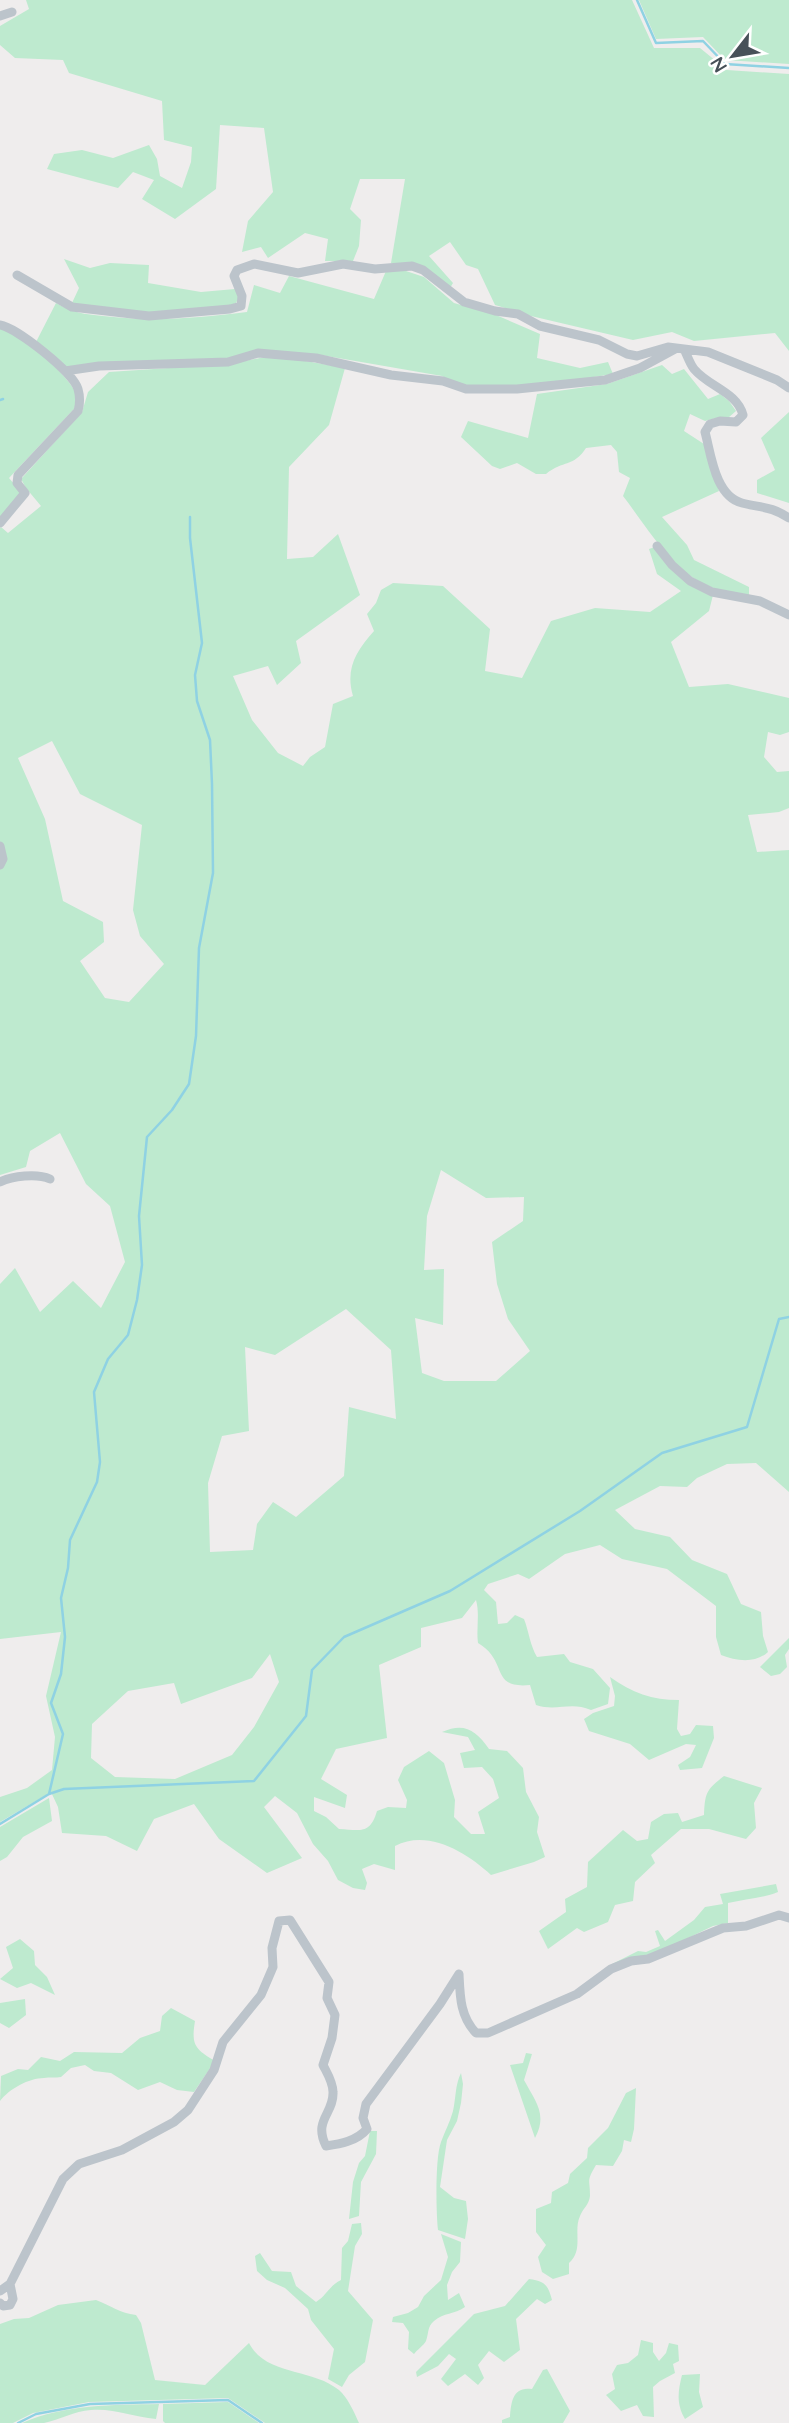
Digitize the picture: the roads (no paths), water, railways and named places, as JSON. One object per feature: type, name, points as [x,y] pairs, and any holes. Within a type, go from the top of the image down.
[{"type":"street","points":[[0,16],[12,12]]},
{"type":"street","points":[[18,275],[72,307],[149,316],[241,306],[242,296],[234,276],[237,270],[254,264],[298,273],[343,264],[375,269],[412,266],[423,270],[464,302],[495,312],[518,314],[540,326],[599,340],[626,354],[637,356],[668,347],[708,352],[777,380],[789,388]]},
{"type":"street","points":[[0,325],[6,326],[35,346],[65,371],[78,386],[80,402],[78,411],[18,475],[17,483],[24,493],[0,523]]},
{"type":"street","points":[[65,371],[99,366],[228,362],[258,354],[316,358],[391,375],[443,381],[466,389],[517,389],[605,380],[640,368],[680,349]]},
{"type":"street","points":[[680,349],[693,369],[732,397],[741,407],[743,415],[736,422],[720,421],[710,424],[705,432],[723,489],[732,499],[741,503],[777,509],[789,518]]},
{"type":"street","points":[[657,546],[672,565],[690,581],[712,592],[760,601],[789,615]]},
{"type":"street","points":[[0,846],[3,859],[0,866]]},
{"type":"street","points":[[0,1182],[8,1178],[44,1176],[50,1179]]},
{"type":"street","points":[[0,2291],[10,2284],[63,2179],[79,2164],[122,2150],[174,2122],[188,2110],[214,2070],[223,2042],[261,1995],[273,1967],[272,1948],[279,1921],[290,1920],[329,1982],[327,1998],[335,2015],[332,2038],[323,2065],[334,2096],[320,2136],[326,2146],[362,2135],[367,2129],[363,2118],[366,2105],[440,2004],[459,1973],[466,2022],[476,2033],[488,2033],[577,1994],[611,1969],[631,1961],[648,1959],[723,1928],[746,1926],[779,1915],[789,1917]]},
{"type":"street","points":[[0,2303],[3,2306],[10,2305],[13,2299],[10,2284]]},
{"type":"waterway","points":[[637,0],[656,43],[703,41],[725,64],[789,68]]},
{"type":"waterway","points":[[49,1794],[63,1734],[51,1703],[61,1674],[65,1637],[61,1598],[68,1568],[70,1540],[97,1482],[100,1462],[94,1392],[108,1359],[128,1335],[137,1300],[142,1265],[139,1216],[147,1137],[172,1110],[189,1084],[196,1036],[199,948],[213,873],[212,784],[210,740],[197,701],[195,675],[202,643],[190,517]]},
{"type":"waterway","points":[[0,1824],[49,1794],[64,1789],[254,1781],[306,1716],[312,1670],[344,1637],[450,1591],[580,1511],[662,1453],[747,1427],[779,1319],[789,1317]]},
{"type":"waterway","points":[[18,2423],[36,2414],[90,2404],[228,2400],[262,2423]]}]
